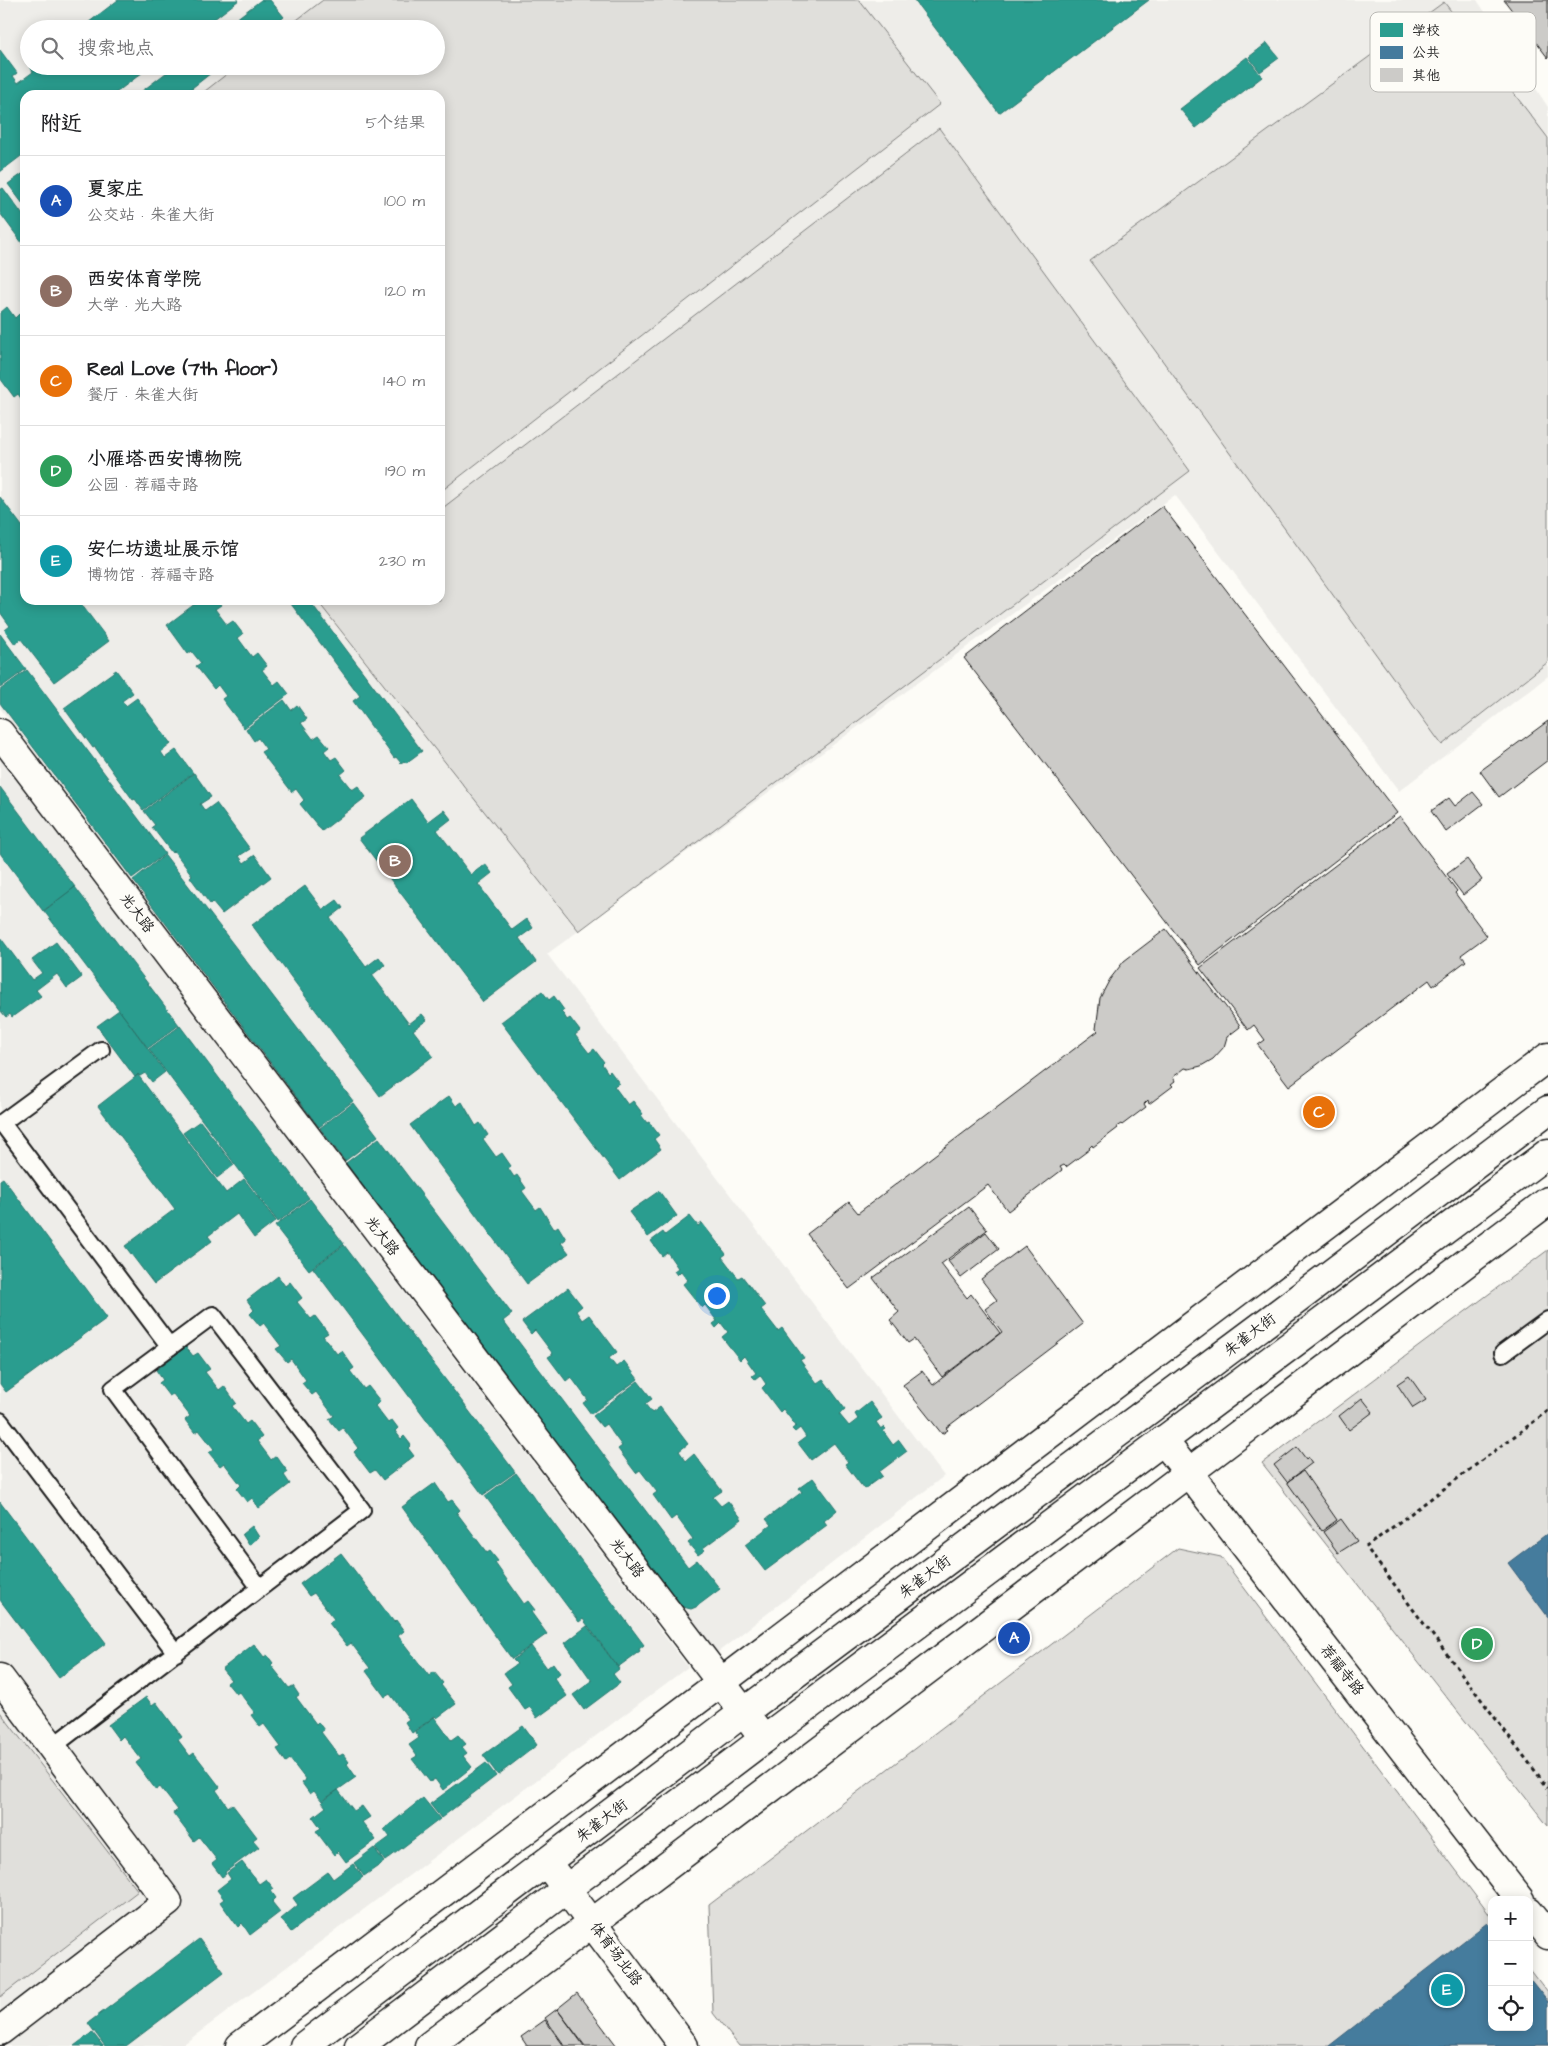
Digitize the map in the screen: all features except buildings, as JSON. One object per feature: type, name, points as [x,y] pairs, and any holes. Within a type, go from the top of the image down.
[{"type":"street","name":"光大路","points":[[0,733],[764,1739]]},
{"type":"street","points":[[240,2046],[1548,1057]]},
{"type":"street","name":"朱雀大街","points":[[304,2046],[744,1712],[1548,1110]]},
{"type":"street","points":[[359,2046],[764,1739],[1548,1152]]},
{"type":"street","points":[[429,2046],[1548,1202]]},
{"type":"street","name":"荐福寺路","points":[[1163,1440],[1517,1896]]},
{"type":"street","points":[[0,1678],[168,1902],[0,2031]]},
{"type":"street","name":"体育场北路","points":[[547,1863],[684,2046]]},
{"type":"street","points":[[1533,1916],[1548,1935]]},
{"type":"lane","points":[[101,1050],[1,1124],[170,1347]]},
{"type":"lane","points":[[52,1748],[362,1510],[213,1316],[113,1389],[260,1588]]},
{"type":"lane","points":[[1503,1353],[1548,1320]]},
{"type":"lane","points":[[0,1421],[176,1653]]},
{"type":"path","points":[[1548,1410],[1366,1547],[1548,1788]]},
{"type":"shaded area","points":[[0,0],[1477,0],[1485,12],[1370,12],[1370,92],[1536,92],[1536,89],[1548,107],[1548,676],[1399,791],[1175,495],[547,954],[944,1476],[713,1656],[0,708]]},
{"type":"shaded area","points":[[323,0],[859,0],[940,104],[445,488],[445,90],[206,90],[226,75],[445,75],[445,20],[297,20]]},
{"type":"shaded area","points":[[1444,2],[1452,12],[1430,12]]},
{"type":"shaded area","points":[[1370,56],[1370,92],[1513,92],[1548,138],[1548,662],[1442,745],[1090,261]]},
{"type":"shaded area","points":[[939,128],[1190,471],[579,931],[321,605],[445,605],[445,506]]},
{"type":"shaded area","points":[[0,759],[688,1667],[181,2046],[0,2046]]},
{"type":"shaded area","points":[[1548,1250],[1548,1826],[1262,1463]]},
{"type":"shaded area","points":[[1178,1548],[1221,1557],[1488,1913],[1488,2031],[1533,2031],[1533,1973],[1548,1993],[1548,2046],[739,2046],[713,2013],[709,1905]]},
{"type":"shaded area","points":[[0,1712],[138,1891],[0,1997]]},
{"type":"place","name":"西安体育学院","points":[[395,861]]},
{"type":"place","name":"Real Love (7th floor)","points":[[1319,1112]]},
{"type":"place","name":"夏家庄","points":[[1014,1638]]},
{"type":"place","name":"小雁塔·西安博物院","points":[[1477,1644]]},
{"type":"place","name":"安仁坊遗址展示馆","points":[[1447,1990]]}]
